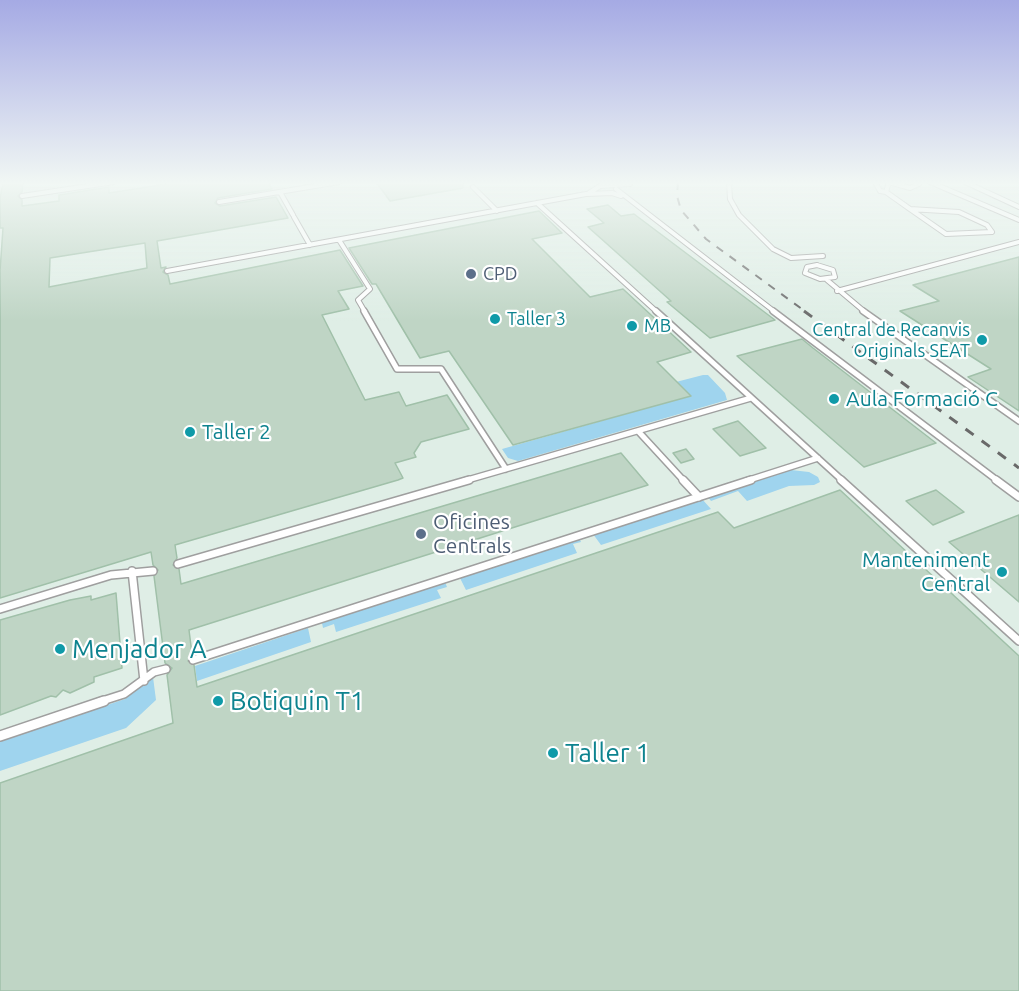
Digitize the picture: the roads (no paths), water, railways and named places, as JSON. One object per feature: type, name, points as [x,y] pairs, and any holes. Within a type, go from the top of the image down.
[{"type":"lane","points":[[301,228],[310,245]]},
{"type":"lane","points":[[168,271],[403,228]]},
{"type":"lane","points":[[564,228],[1019,641]]},
{"type":"lane","points":[[664,228],[1019,497]]},
{"type":"lane","points":[[752,228],[773,249],[791,258],[823,256]]},
{"type":"lane","points":[[938,228],[946,234],[992,232],[989,228]]},
{"type":"lane","points":[[339,240],[370,289],[358,300],[397,369],[441,369],[506,469]]},
{"type":"lane","points":[[837,291],[1019,242]]},
{"type":"lane","points":[[827,280],[836,275],[828,267],[812,265],[805,269],[808,275],[827,280],[837,291],[1019,421]]},
{"type":"lane","points":[[178,564],[751,398]]},
{"type":"lane","points":[[639,430],[699,497]]},
{"type":"lane","points":[[193,660],[818,458]]},
{"type":"lane","points":[[0,609],[132,571],[153,571]]},
{"type":"lane","points":[[132,571],[144,681]]},
{"type":"lane","points":[[0,736],[124,694],[154,672],[166,669]]},
{"type":"railway","points":[[697,228],[706,239],[806,312]]},
{"type":"railway","points":[[804,311],[1019,468]]},
{"type":"place","name":"CPD","points":[[471,274]]},
{"type":"place","name":"Taller 3","points":[[495,319]]},
{"type":"place","name":"MB","points":[[632,326]]},
{"type":"place","name":"Central de Recanvis Originals SEAT","points":[[982,340]]},
{"type":"place","name":"Aula Formació C","points":[[834,399]]},
{"type":"place","name":"Taller 2","points":[[190,432]]},
{"type":"place","name":"Oficines Centrals","points":[[421,534]]},
{"type":"place","name":"Manteniment Central","points":[[1002,572]]},
{"type":"place","name":"Menjador A","points":[[60,649]]},
{"type":"place","name":"Botiquin T1","points":[[218,701]]},
{"type":"place","name":"Taller 1","points":[[553,753]]}]
